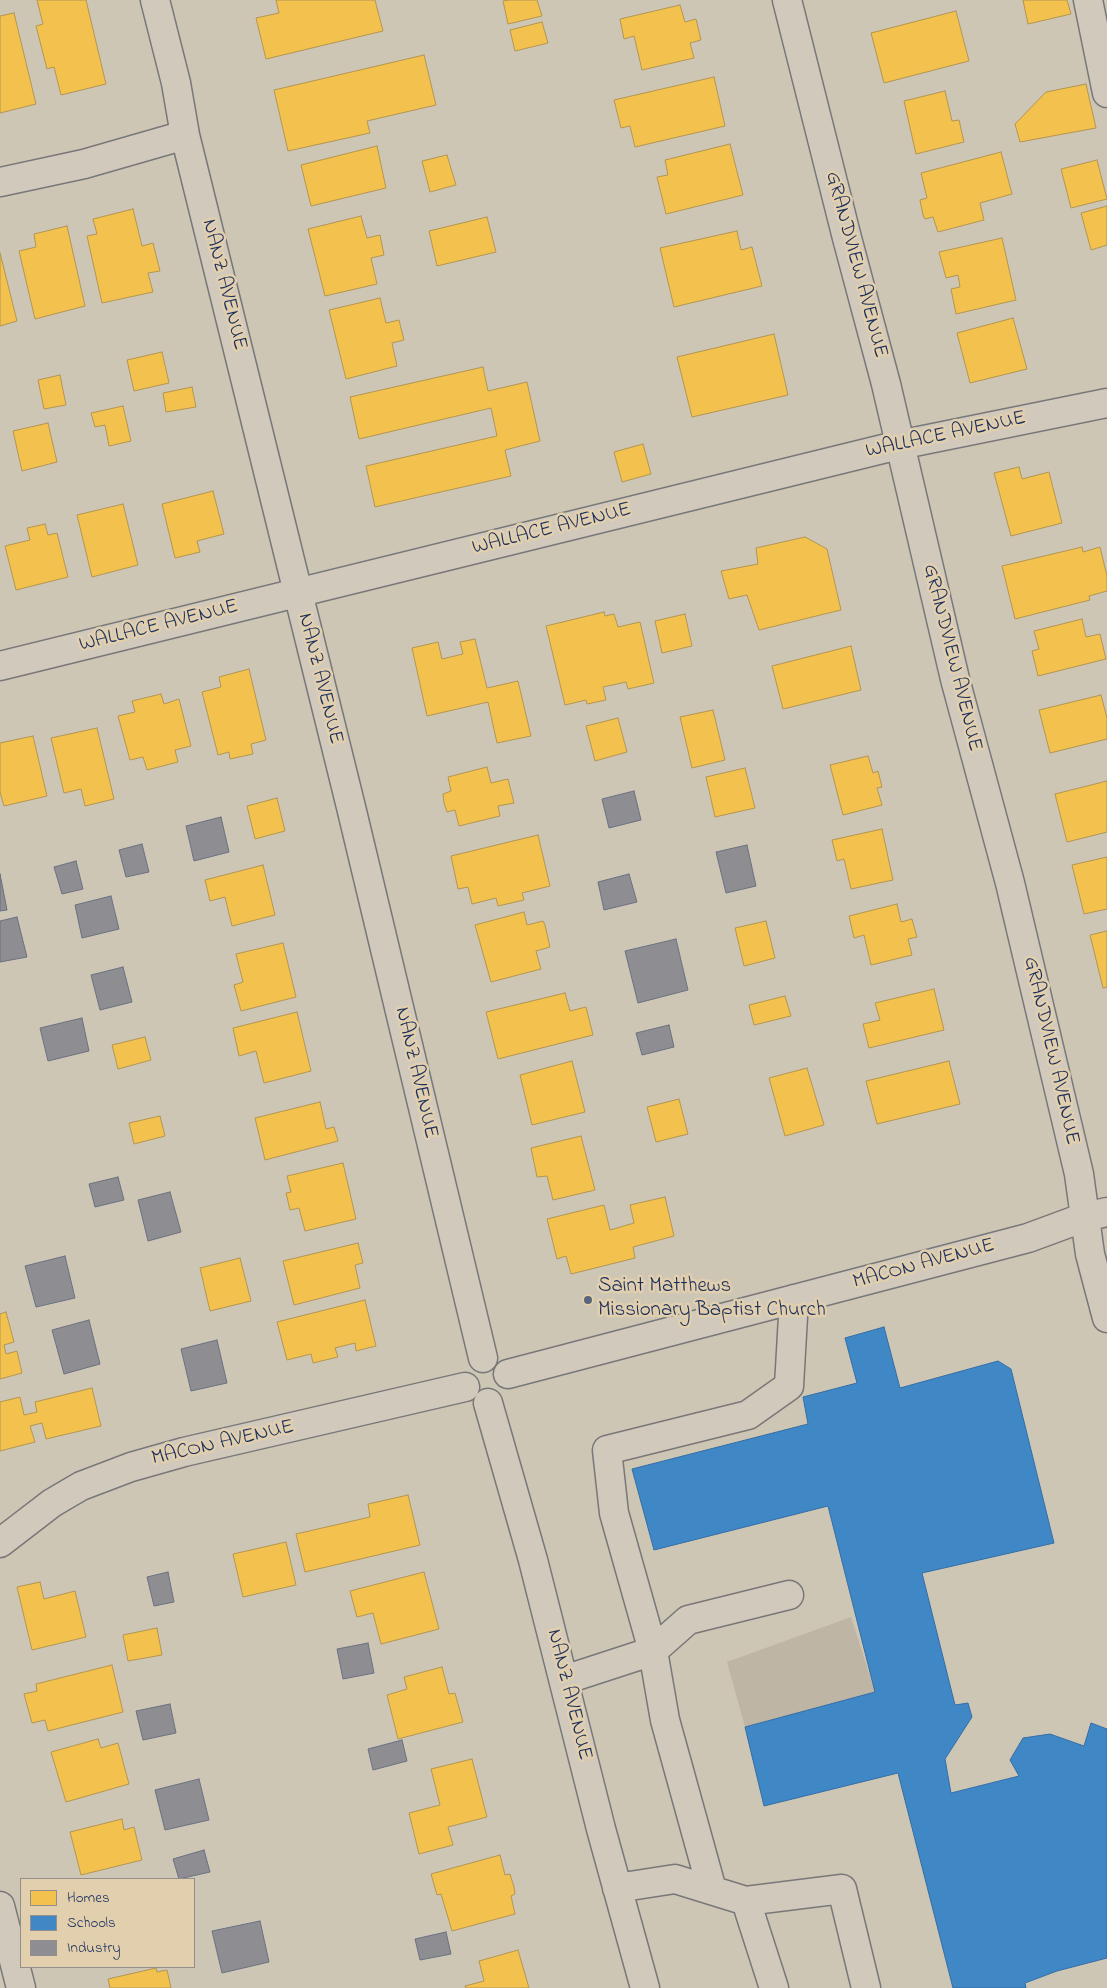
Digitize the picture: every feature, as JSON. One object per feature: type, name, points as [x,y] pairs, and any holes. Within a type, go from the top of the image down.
[{"type":"street","name":"NANZ AVENUE","points":[[155,0],[176,83],[185,135],[483,1358]]},
{"type":"street","name":"GRANDVIEW AVENUE","points":[[787,0],[846,238],[886,384],[955,679],[1010,883],[1079,1174],[1096,1214],[1090,1254],[1107,1318]]},
{"type":"street","points":[[1088,0],[1107,93]]},
{"type":"street","points":[[0,182],[84,164],[185,135]]},
{"type":"street","name":"WALLACE AVENUE","points":[[0,666],[899,445],[1107,404]]},
{"type":"street","name":"MACON AVENUE","points":[[508,1374],[1028,1238],[1096,1214]]},
{"type":"street","points":[[712,1890],[664,1720],[653,1651],[614,1512],[607,1450],[748,1415],[789,1386],[794,1299]]},
{"type":"street","points":[[483,1358],[498,1361],[508,1374],[507,1389],[503,1395],[497,1400],[488,1403],[476,1400],[470,1396],[465,1387],[464,1376],[466,1370],[476,1360],[483,1358]]},
{"type":"street","name":"MACON AVENUE","points":[[0,1543],[52,1503],[81,1486],[131,1467],[184,1452],[465,1387]]},
{"type":"street","name":"NANZ AVENUE","points":[[488,1403],[533,1560],[645,1988]]},
{"type":"street","points":[[564,1680],[653,1651],[688,1620],[789,1595]]},
{"type":"street","points":[[618,1888],[675,1879],[746,1901],[842,1889],[866,1988]]},
{"type":"street","points":[[746,1901],[774,1988]]},
{"type":"street","points":[[0,1906],[21,1988]]},
{"type":"shaded area","points":[[851,1617],[875,1692],[745,1727],[727,1662]]},
{"type":"building: Homes","points":[[37,0],[86,0],[106,84],[61,95],[54,67],[47,69],[36,26],[43,24]]},
{"type":"building: Homes","points":[[276,0],[375,0],[383,31],[266,59],[256,18],[279,13]]},
{"type":"building: Homes","points":[[537,0],[542,16],[508,24],[503,1]]},
{"type":"building: Homes","points":[[1023,0],[1067,0],[1071,14],[1028,24]]},
{"type":"building: Homes","points":[[680,5],[685,22],[696,19],[701,40],[690,43],[694,58],[642,70],[634,36],[624,39],[620,19]]},
{"type":"building: Homes","points":[[956,11],[969,61],[884,83],[871,33]]},
{"type":"building: Homes","points":[[14,13],[36,104],[0,113],[0,16]]},
{"type":"building: Homes","points":[[542,22],[548,43],[515,51],[510,30]]},
{"type":"building: Homes","points":[[424,55],[436,105],[367,121],[370,133],[288,151],[274,90]]},
{"type":"building: Homes","points":[[714,77],[725,126],[635,147],[630,126],[621,128],[614,100]]},
{"type":"building: Homes","points":[[1086,84],[1096,128],[1020,142],[1015,124],[1046,92]]},
{"type":"building: Homes","points":[[945,91],[952,121],[959,120],[964,142],[916,154],[904,101]]},
{"type":"building: Homes","points":[[730,144],[743,195],[666,214],[657,177],[668,175],[665,160]]},
{"type":"building: Homes","points":[[377,146],[386,188],[311,206],[301,165]]},
{"type":"building: Homes","points":[[1001,152],[1012,194],[980,203],[984,220],[938,232],[933,217],[925,219],[923,215],[920,200],[927,198],[921,173]]},
{"type":"building: Homes","points":[[447,155],[456,185],[430,192],[422,161]]},
{"type":"building: Homes","points":[[1097,160],[1107,199],[1071,208],[1061,169]]},
{"type":"building: Homes","points":[[1107,206],[1107,245],[1091,250],[1081,213]]},
{"type":"building: Homes","points":[[133,209],[142,246],[153,243],[160,271],[148,273],[153,292],[102,303],[87,236],[97,234],[93,219]]},
{"type":"building: Homes","points":[[361,216],[367,238],[380,235],[384,255],[371,258],[377,284],[325,296],[308,229]]},
{"type":"building: Homes","points":[[487,217],[496,252],[437,266],[429,231]]},
{"type":"building: Homes","points":[[67,226],[85,306],[35,319],[19,251],[36,247],[34,234]]},
{"type":"building: Homes","points":[[737,231],[741,250],[752,247],[762,286],[674,307],[660,248]]},
{"type":"building: Homes","points":[[1002,238],[1016,300],[956,314],[951,289],[960,287],[958,275],[946,278],[939,252]]},
{"type":"building: Homes","points":[[0,253],[17,321],[0,326]]},
{"type":"building: Homes","points":[[380,298],[386,323],[399,320],[404,340],[392,343],[397,366],[346,379],[329,310]]},
{"type":"building: Homes","points":[[1013,318],[1027,369],[970,383],[957,333]]},
{"type":"building: Homes","points":[[774,334],[788,395],[692,417],[677,357]]},
{"type":"building: Homes","points":[[162,352],[169,383],[134,391],[127,360]]},
{"type":"building: Homes","points":[[483,367],[488,391],[527,382],[540,441],[505,450],[511,476],[375,507],[366,466],[497,436],[491,408],[359,439],[350,397]]},
{"type":"building: Homes","points":[[60,375],[66,405],[44,409],[38,380]]},
{"type":"building: Homes","points":[[192,387],[196,407],[166,412],[163,393]]},
{"type":"building: Homes","points":[[123,406],[131,441],[109,446],[105,425],[95,427],[91,413]]},
{"type":"building: Homes","points":[[48,423],[57,462],[22,471],[13,431]]},
{"type":"building: Homes","points":[[643,444],[651,474],[622,482],[614,452]]},
{"type":"building: Homes","points":[[1019,467],[1022,479],[1049,472],[1062,523],[1011,536],[994,473]]},
{"type":"building: Homes","points":[[213,491],[224,534],[197,541],[200,552],[175,558],[162,504]]},
{"type":"building: Homes","points":[[123,504],[138,565],[92,577],[77,515]]},
{"type":"building: Homes","points":[[45,524],[48,535],[57,533],[68,577],[16,590],[5,546],[30,540],[27,528]]},
{"type":"building: Homes","points":[[805,537],[827,549],[841,610],[759,630],[747,595],[729,599],[721,571],[758,564],[756,548]]},
{"type":"building: Homes","points":[[1082,547],[1083,552],[1100,547],[1107,576],[1107,591],[1089,596],[1090,600],[1015,619],[1002,566]]},
{"type":"building: Homes","points":[[604,612],[605,616],[614,614],[618,627],[640,622],[654,683],[628,689],[626,682],[603,687],[606,700],[587,704],[586,700],[565,705],[546,626]]},
{"type":"building: Homes","points":[[685,614],[692,646],[662,653],[655,621]]},
{"type":"building: Homes","points":[[1082,619],[1086,637],[1100,634],[1106,659],[1038,676],[1032,651],[1039,649],[1034,631]]},
{"type":"building: Homes","points":[[475,639],[487,688],[518,681],[531,736],[497,743],[488,702],[427,716],[412,648],[438,642],[442,659],[463,654],[460,642]]},
{"type":"building: Homes","points":[[851,646],[861,690],[783,709],[772,666]]},
{"type":"building: Homes","points":[[249,669],[266,740],[251,744],[253,754],[230,759],[229,752],[218,755],[202,692],[221,687],[219,677]]},
{"type":"building: Homes","points":[[161,694],[164,704],[179,699],[191,746],[175,750],[178,762],[147,770],[143,757],[130,760],[118,716],[135,712],[132,701]]},
{"type":"building: Homes","points":[[1101,695],[1107,718],[1107,739],[1050,753],[1039,710]]},
{"type":"building: Homes","points":[[713,710],[725,760],[692,768],[680,717]]},
{"type":"building: Homes","points":[[618,718],[627,752],[595,761],[586,726]]},
{"type":"building: Homes","points":[[97,728],[114,799],[85,806],[81,789],[64,793],[51,738]]},
{"type":"building: Homes","points":[[33,736],[47,796],[4,806],[0,792],[0,743]]},
{"type":"building: Homes","points":[[868,756],[873,773],[878,771],[882,787],[877,788],[882,805],[843,815],[830,765]]},
{"type":"building: Homes","points":[[487,767],[491,783],[508,779],[514,803],[498,806],[500,816],[459,826],[455,810],[447,812],[444,803],[443,794],[451,791],[448,777]]},
{"type":"building: Homes","points":[[745,768],[755,808],[715,817],[706,777]]},
{"type":"building: Homes","points":[[1107,781],[1107,832],[1067,842],[1055,794]]},
{"type":"building: Homes","points":[[277,798],[285,831],[255,839],[247,806]]},
{"type":"building: Homes","points":[[882,829],[893,880],[851,889],[844,859],[837,861],[832,840]]},
{"type":"building: Homes","points":[[538,835],[550,886],[522,893],[524,900],[498,906],[496,898],[472,904],[468,887],[458,889],[451,856]]},
{"type":"building: Homes","points":[[1107,857],[1107,909],[1084,914],[1072,865]]},
{"type":"building: Homes","points":[[263,865],[275,915],[232,926],[225,897],[210,901],[205,880]]},
{"type":"building: Homes","points":[[897,904],[901,922],[912,919],[917,937],[908,939],[912,955],[871,965],[864,935],[854,938],[849,916]]},
{"type":"building: Homes","points":[[524,912],[527,925],[543,921],[545,925],[550,947],[536,951],[541,969],[491,982],[475,925]]},
{"type":"building: Homes","points":[[766,921],[775,958],[744,966],[735,928]]},
{"type":"building: Homes","points":[[1107,931],[1107,987],[1103,988],[1090,935]]},
{"type":"building: Homes","points":[[283,943],[296,997],[241,1011],[234,985],[243,982],[236,954]]},
{"type":"building: Homes","points":[[934,989],[944,1030],[869,1048],[863,1024],[880,1020],[875,1003]]},
{"type":"building: Homes","points":[[565,993],[570,1011],[586,1007],[593,1035],[498,1059],[486,1012]]},
{"type":"building: Homes","points":[[785,996],[791,1016],[754,1025],[749,1005]]},
{"type":"building: Homes","points":[[297,1012],[311,1071],[264,1083],[256,1051],[239,1056],[233,1028]]},
{"type":"building: Homes","points":[[145,1037],[151,1060],[118,1069],[112,1045]]},
{"type":"building: Homes","points":[[572,1061],[585,1112],[532,1125],[520,1075]]},
{"type":"building: Homes","points":[[949,1061],[960,1104],[877,1124],[866,1081]]},
{"type":"building: Homes","points":[[807,1068],[824,1125],[785,1136],[769,1078]]},
{"type":"building: Homes","points":[[679,1099],[688,1134],[656,1142],[647,1107]]},
{"type":"building: Homes","points":[[320,1102],[326,1129],[334,1127],[338,1141],[265,1160],[255,1118]]},
{"type":"building: Homes","points":[[160,1116],[165,1136],[134,1144],[129,1123]]},
{"type":"building: Homes","points":[[581,1136],[595,1190],[553,1200],[547,1176],[537,1177],[531,1148]]},
{"type":"building: Homes","points":[[343,1163],[356,1219],[305,1231],[299,1208],[290,1210],[286,1193],[291,1192],[287,1176]]},
{"type":"building: Homes","points":[[665,1197],[674,1236],[633,1247],[635,1258],[571,1274],[566,1256],[557,1259],[547,1219],[604,1205],[610,1230],[634,1223],[630,1205]]},
{"type":"building: Homes","points":[[358,1243],[363,1263],[355,1265],[360,1288],[294,1305],[283,1261]]},
{"type":"building: Homes","points":[[240,1258],[251,1301],[210,1311],[200,1268]]},
{"type":"building: Homes","points":[[365,1300],[376,1346],[356,1351],[355,1343],[335,1348],[338,1357],[313,1363],[311,1354],[287,1360],[277,1322]]},
{"type":"building: Homes","points":[[6,1312],[14,1342],[4,1345],[6,1354],[17,1351],[22,1373],[0,1379],[0,1314]]},
{"type":"building: Homes","points":[[92,1388],[101,1426],[46,1439],[42,1423],[30,1426],[35,1442],[0,1451],[0,1402],[20,1397],[24,1415],[37,1412],[35,1402]]},
{"type":"building: Homes","points":[[408,1495],[420,1545],[305,1572],[296,1534],[370,1517],[368,1504]]},
{"type":"building: Homes","points":[[286,1542],[296,1585],[243,1597],[233,1554]]},
{"type":"building: Homes","points":[[424,1572],[439,1629],[381,1644],[373,1613],[357,1617],[350,1591]]},
{"type":"building: Homes","points":[[40,1582],[44,1599],[75,1591],[86,1637],[32,1650],[17,1587]]},
{"type":"building: Homes","points":[[157,1628],[162,1655],[128,1661],[123,1635]]},
{"type":"building: Homes","points":[[112,1665],[123,1712],[48,1731],[45,1720],[32,1723],[24,1694],[37,1691],[36,1684]]},
{"type":"building: Homes","points":[[442,1667],[449,1694],[455,1693],[463,1722],[398,1739],[387,1695],[407,1689],[404,1677]]},
{"type":"building: Homes","points":[[98,1739],[101,1748],[118,1743],[129,1784],[66,1802],[51,1752]]},
{"type":"building: Homes","points":[[472,1759],[487,1817],[448,1827],[453,1845],[419,1854],[409,1813],[440,1805],[431,1769]]},
{"type":"building: Homes","points":[[122,1819],[124,1830],[134,1827],[142,1860],[81,1875],[70,1832]]},
{"type":"building: Homes","points":[[500,1855],[505,1875],[510,1874],[514,1887],[515,1894],[511,1896],[515,1914],[452,1931],[441,1894],[437,1895],[431,1874]]},
{"type":"building: Homes","points":[[518,1950],[529,1988],[466,1988],[465,1986],[484,1981],[479,1961]]},
{"type":"building: Homes","points":[[156,1968],[157,1972],[167,1970],[171,1988],[110,1988],[108,1979]]},
{"type":"building: Schools","points":[[884,1327],[900,1388],[998,1361],[1011,1369],[1054,1543],[922,1573],[955,1705],[968,1703],[972,1717],[945,1759],[951,1793],[1019,1776],[1010,1760],[1023,1738],[1050,1734],[1084,1746],[1091,1723],[1107,1729],[1107,1958],[1057,1971],[1025,1983],[1026,1988],[953,1988],[898,1773],[764,1806],[745,1727],[875,1692],[828,1506],[654,1550],[632,1469],[808,1424],[803,1397],[857,1383],[845,1338]]},
{"type":"building: Industry","points":[[634,791],[641,820],[609,828],[602,799]]},
{"type":"building: Industry","points":[[221,817],[229,852],[194,861],[186,826]]},
{"type":"building: Industry","points":[[142,844],[149,872],[126,877],[119,850]]},
{"type":"building: Industry","points":[[747,845],[756,886],[726,893],[716,852]]},
{"type":"building: Industry","points":[[76,861],[83,889],[62,894],[54,867]]},
{"type":"building: Industry","points":[[0,874],[7,910],[0,911]]},
{"type":"building: Industry","points":[[629,874],[637,902],[604,910],[598,882]]},
{"type":"building: Industry","points":[[111,896],[119,929],[82,938],[75,905]]},
{"type":"building: Industry","points":[[17,917],[27,957],[0,962],[0,921]]},
{"type":"building: Industry","points":[[676,939],[688,990],[638,1003],[625,951]]},
{"type":"building: Industry","points":[[123,967],[132,1002],[100,1010],[91,975]]},
{"type":"building: Industry","points":[[82,1018],[89,1051],[48,1061],[40,1028]]},
{"type":"building: Industry","points":[[669,1025],[674,1047],[642,1055],[636,1033]]},
{"type":"building: Industry","points":[[118,1177],[124,1200],[95,1207],[89,1184]]},
{"type":"building: Industry","points":[[170,1192],[181,1232],[148,1241],[138,1200]]},
{"type":"building: Industry","points":[[65,1256],[75,1298],[36,1307],[25,1266]]},
{"type":"building: Industry","points":[[89,1320],[100,1364],[64,1374],[52,1330]]},
{"type":"building: Industry","points":[[217,1340],[227,1383],[191,1391],[181,1349]]},
{"type":"building: Industry","points":[[168,1572],[174,1602],[154,1606],[147,1577]]},
{"type":"building: Industry","points":[[368,1643],[374,1673],[343,1679],[337,1649]]},
{"type":"building: Industry","points":[[170,1704],[176,1733],[143,1740],[136,1711]]},
{"type":"building: Industry","points":[[402,1740],[407,1761],[373,1770],[368,1749]]},
{"type":"building: Industry","points":[[199,1779],[209,1820],[165,1830],[155,1790]]},
{"type":"building: Industry","points":[[204,1850],[210,1872],[179,1878],[173,1859]]},
{"type":"building: Industry","points":[[260,1921],[269,1962],[222,1973],[212,1931]]},
{"type":"building: Industry","points":[[446,1932],[451,1954],[420,1960],[415,1939]]},
{"type":"place","name":"Saint Matthews Missionary Baptist Church","points":[[588,1300]]}]
